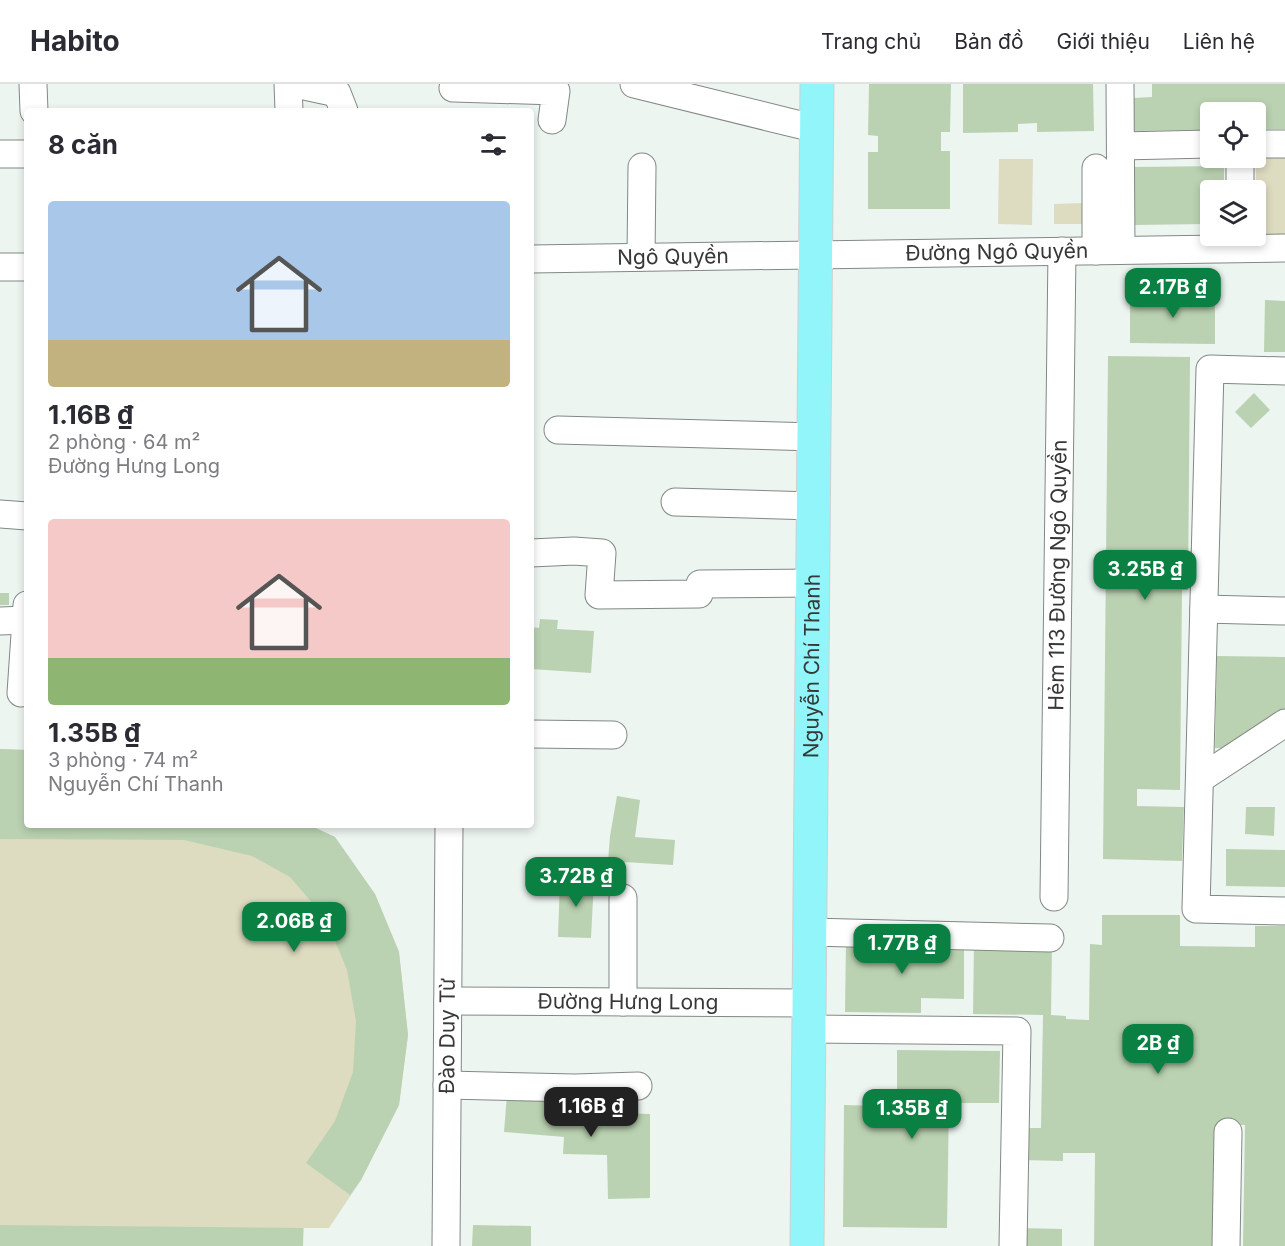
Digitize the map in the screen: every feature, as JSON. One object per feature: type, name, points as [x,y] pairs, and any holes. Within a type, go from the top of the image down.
[{"type":"main road","name":"Nguyễn Chí Thanh","points":[[807,1246],[817,84]]},
{"type":"street","points":[[33,84],[34,108]]},
{"type":"street","points":[[288,84],[289,108]]},
{"type":"street","points":[[295,84],[337,93],[343,108]]},
{"type":"street","points":[[634,84],[817,129]]},
{"type":"street","points":[[1109,250],[1120,146],[1120,84]]},
{"type":"street","points":[[453,94],[556,91],[552,120]]},
{"type":"street","points":[[1120,146],[1200,144]]},
{"type":"street","points":[[1266,144],[1285,144]]},
{"type":"street","points":[[0,154],[24,154]]},
{"type":"street","points":[[641,257],[642,167]]},
{"type":"street","points":[[1096,168],[1109,250]]},
{"type":"street","name":"Đường Ngô Quyền","points":[[816,254],[1109,250],[1200,244]]},
{"type":"street","name":"Đường Ngô Quyền","points":[[1266,245],[1285,248]]},
{"type":"street","name":"Hẻm 113 Đường Ngô Quyền","points":[[1054,897],[1062,251]]},
{"type":"street","name":"Ngô Quyền","points":[[534,259],[816,254]]},
{"type":"street","points":[[0,267],[24,267]]},
{"type":"street","points":[[1285,371],[1210,369],[1196,909],[1285,911]]},
{"type":"street","points":[[558,430],[814,437]]},
{"type":"street","points":[[675,502],[814,506]]},
{"type":"street","points":[[0,514],[24,516]]},
{"type":"street","points":[[534,553],[574,551],[602,553],[599,595],[699,594],[700,584],[814,583]]},
{"type":"street","points":[[1204,609],[1285,611]]},
{"type":"street","points":[[18,615],[21,693]]},
{"type":"street","points":[[1200,780],[1285,723]]},
{"type":"street","points":[[534,734],[613,735]]},
{"type":"street","name":"Đào Duy Từ","points":[[446,1246],[449,828]]},
{"type":"street","points":[[623,898],[623,1002]]},
{"type":"street","points":[[810,932],[1050,938]]},
{"type":"street","name":"Đường Hưng Long","points":[[448,1001],[623,1002],[1017,1031],[1013,1246]]},
{"type":"street","points":[[447,1085],[575,1088],[638,1086]]},
{"type":"street","points":[[1226,1246],[1228,1132]]},
{"type":"green space","points":[[1285,154],[1285,238],[1266,238],[1266,180],[1256,180],[1256,168],[1266,168],[1266,155]]},
{"type":"green space","points":[[999,159],[1033,159],[1032,225],[998,224]]},
{"type":"green space","points":[[1083,203],[1083,224],[1054,224],[1054,204]]},
{"type":"green space","points":[[0,749],[24,750],[24,828],[316,828],[335,837],[375,894],[399,952],[408,1035],[399,1105],[361,1180],[329,1228],[304,1228],[303,1246],[0,1246]]},
{"type":"building","points":[[869,84],[951,84],[950,132],[941,132],[941,151],[950,151],[950,209],[868,209],[868,152],[878,152],[878,136],[868,135]]},
{"type":"building","points":[[963,84],[1093,84],[1094,131],[1037,132],[1037,123],[1018,124],[1018,132],[963,133]]},
{"type":"building","points":[[1152,84],[1285,84],[1285,129],[1266,129],[1266,102],[1200,102],[1200,130],[1133,131],[1133,98],[1152,97]]},
{"type":"building","points":[[1131,167],[1224,168],[1224,180],[1200,180],[1200,224],[1132,225]]},
{"type":"building","points":[[1130,294],[1215,295],[1215,344],[1130,343]]},
{"type":"building","points":[[1265,300],[1285,301],[1285,352],[1264,352]]},
{"type":"building","points":[[1108,356],[1190,357],[1188,590],[1182,590],[1180,790],[1137,789],[1137,806],[1184,807],[1182,861],[1103,859]]},
{"type":"building","points":[[1254,393],[1270,410],[1251,428],[1235,412]]},
{"type":"building","points":[[0,593],[9,593],[9,605],[0,605]]},
{"type":"building","points":[[540,619],[558,620],[557,629],[594,631],[591,673],[534,669],[534,627],[539,628]]},
{"type":"building","points":[[1217,656],[1285,657],[1285,716],[1238,749],[1215,748]]},
{"type":"building","points":[[0,749],[24,750],[24,828],[316,828],[335,837],[375,894],[399,952],[408,1035],[399,1105],[361,1180],[350,1195],[306,1163],[335,1121],[353,1072],[356,1021],[347,970],[326,919],[290,877],[252,856],[184,840],[0,839]]},
{"type":"building","points":[[617,796],[640,800],[635,837],[675,840],[673,865],[608,861]]},
{"type":"building","points":[[1246,807],[1275,807],[1274,836],[1245,834]]},
{"type":"building","points":[[1226,849],[1285,850],[1285,887],[1226,886]]},
{"type":"building","points":[[560,879],[594,880],[591,938],[558,937]]},
{"type":"building","points":[[1102,915],[1180,915],[1180,946],[1255,947],[1255,926],[1285,926],[1285,1246],[1243,1246],[1245,1125],[1218,1125],[1216,1246],[1094,1246],[1095,1153],[1063,1153],[1063,1161],[1020,1160],[1021,1128],[1041,1128],[1043,1015],[973,1014],[974,943],[1052,944],[1051,1015],[1066,1016],[1066,1019],[1089,1020],[1090,944],[1102,945]]},
{"type":"building","points":[[846,941],[964,943],[964,999],[921,998],[921,1013],[845,1012]]},
{"type":"building","points":[[897,1050],[1000,1051],[999,1103],[949,1103],[947,1228],[843,1227],[844,1105],[878,1106],[878,1113],[897,1113]]},
{"type":"building","points":[[507,1094],[580,1100],[579,1112],[650,1114],[650,1198],[608,1199],[607,1155],[563,1154],[564,1137],[504,1132]]},
{"type":"building","points":[[0,1225],[303,1228],[303,1246],[0,1246]]},
{"type":"building","points":[[473,1225],[531,1226],[531,1246],[472,1246]]},
{"type":"building","points":[[1019,1228],[1062,1229],[1062,1246],[1026,1246]]}]
